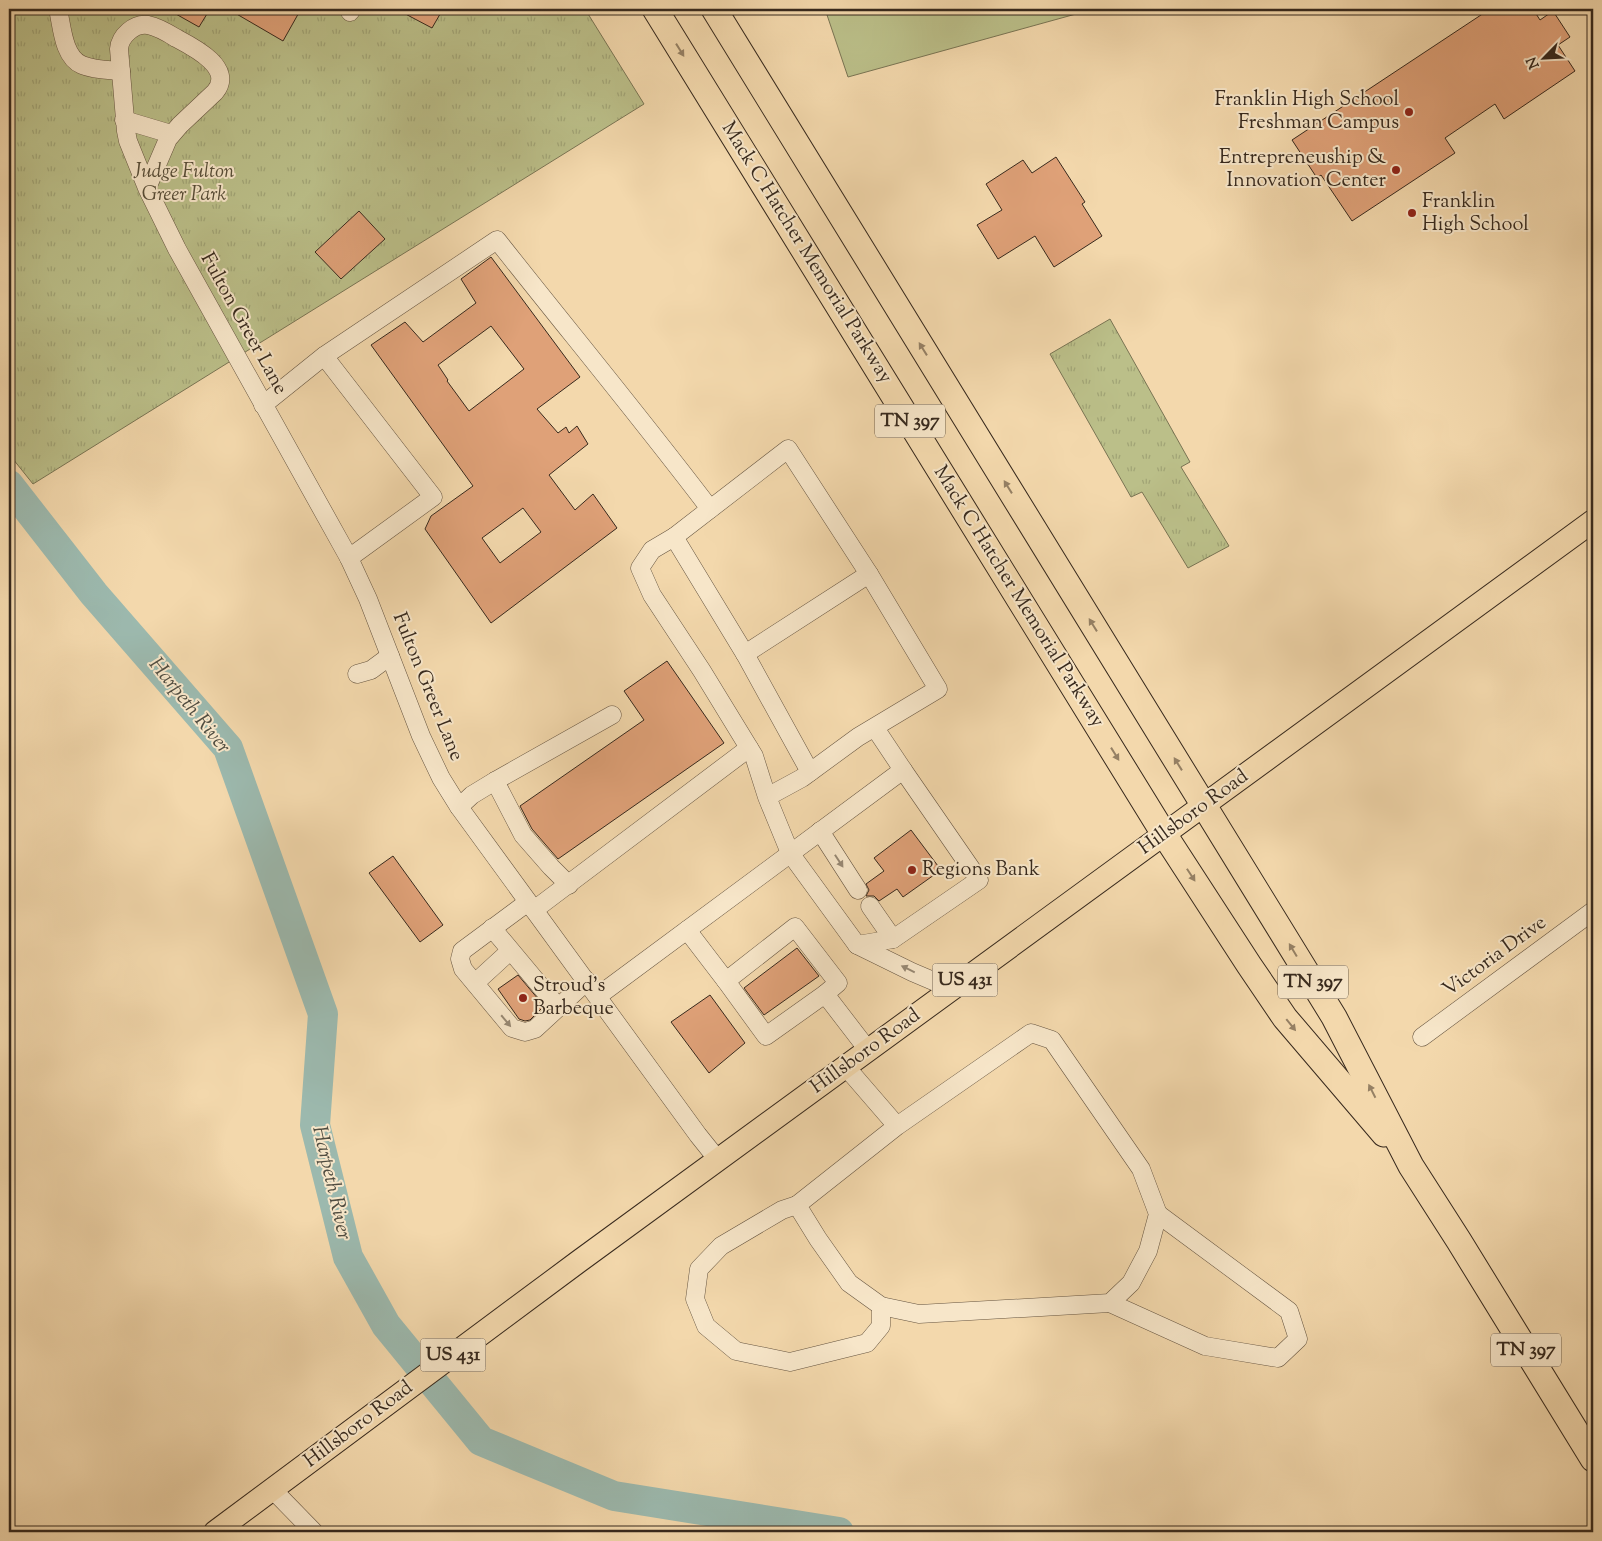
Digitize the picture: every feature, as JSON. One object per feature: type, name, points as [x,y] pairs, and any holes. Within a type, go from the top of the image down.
[{"type":"highway","name":"Mack C Hatcher Memorial Parkway","points":[[655,9],[1164,834],[1249,965],[1285,1018],[1411,1166]]},
{"type":"highway","name":"Mack C Hatcher Memorial Parkway","points":[[714,9],[1334,1017],[1411,1166],[1593,1459]]},
{"type":"main road","name":"Hillsboro Road","points":[[215,1532],[578,1262],[1593,521]]},
{"type":"street","points":[[58,9],[66,44],[74,60],[86,66],[121,71]]},
{"type":"street","points":[[147,188],[172,134],[218,89],[219,75],[214,65],[200,51],[161,30],[146,25],[130,30],[120,41],[119,49],[124,120],[172,134]]},
{"type":"street","name":"Fulton Greer Lane","points":[[124,120],[128,141],[164,223],[349,558],[368,599],[428,752],[459,807],[718,1160]]},
{"type":"street","points":[[263,405],[324,356],[497,240],[621,397],[649,428],[710,509]]},
{"type":"street","points":[[324,356],[433,497],[349,558]]},
{"type":"street","points":[[766,797],[810,772],[875,728],[938,689],[869,574],[788,448],[674,537],[652,550],[640,568],[652,595],[702,671],[754,756],[766,797],[793,858],[857,945],[952,989]]},
{"type":"street","points":[[674,537],[745,654],[810,772]]},
{"type":"street","points":[[745,654],[869,574]]},
{"type":"street","points":[[357,674],[371,670],[390,656]]},
{"type":"street","points":[[459,807],[472,795],[495,781],[612,715]]},
{"type":"street","points":[[857,945],[892,939],[979,880],[875,728]]},
{"type":"street","points":[[587,981],[535,1029],[525,1032],[512,1028],[462,969],[460,959],[462,951],[492,928],[569,885],[749,748]]},
{"type":"street","points":[[598,996],[687,930],[793,858],[820,831],[903,770]]},
{"type":"street","points":[[495,781],[523,835],[550,867],[569,885]]},
{"type":"street","points":[[820,831],[858,890]]},
{"type":"street","points":[[870,906],[892,939]]},
{"type":"street","name":"Victoria Drive","points":[[1422,1037],[1591,919]]},
{"type":"street","points":[[687,930],[766,1036],[838,984],[795,927],[726,981]]},
{"type":"street","points":[[492,928],[558,1007]]},
{"type":"street","points":[[474,983],[510,951]]},
{"type":"street","points":[[825,994],[868,1050]]},
{"type":"street","points":[[797,1205],[848,1283],[881,1306],[919,1314],[1110,1302],[1205,1346],[1278,1358],[1298,1339],[1289,1311],[1158,1214],[1141,1168],[1052,1040],[1031,1033],[897,1126],[797,1205],[782,1210],[721,1246],[699,1269],[695,1299],[706,1326],[736,1351],[790,1362],[867,1342],[881,1326],[881,1306]]},
{"type":"street","points":[[846,1067],[897,1126]]},
{"type":"street","points":[[1110,1302],[1131,1283],[1148,1250],[1158,1214]]},
{"type":"street","points":[[273,1490],[314,1532]]},
{"type":"green space","name":"Judge Fulton Greer Park","points":[[9,9],[585,9],[644,104],[33,484],[9,454]]},
{"type":"green space","points":[[825,9],[1094,9],[848,77]]},
{"type":"green space","points":[[1110,319],[1190,462],[1181,467],[1229,546],[1188,568],[1142,492],[1131,497],[1050,354]]},
{"type":"building","points":[[167,9],[210,9],[199,27]]},
{"type":"building","points":[[228,9],[301,9],[283,41]]},
{"type":"building","points":[[396,9],[443,9],[432,28]]},
{"type":"building","name":"Franklin High School Freshman Campus","points":[[1490,9],[1533,9],[1540,20],[1553,11],[1570,37],[1558,45],[1575,71],[1504,119],[1495,104],[1445,138],[1455,153],[1352,221],[1321,175],[1317,178],[1292,140]]},
{"type":"building","points":[[1056,157],[1085,202],[1082,204],[1102,236],[1054,267],[1035,236],[998,259],[977,225],[1002,210],[986,184],[1023,160],[1032,173]]},
{"type":"building","points":[[359,211],[385,239],[341,279],[315,252]]},
{"type":"building","points":[[491,257],[580,377],[537,409],[558,433],[566,427],[569,433],[577,426],[588,444],[549,475],[575,510],[593,494],[617,528],[491,623],[425,529],[431,516],[473,486],[371,345],[405,322],[423,342],[476,303],[461,279]],"holes":[[[491,326],[524,369],[469,411],[438,365]],[[523,508],[541,532],[500,563],[482,538]]]},
{"type":"building","points":[[667,661],[724,743],[558,859],[532,829],[520,806],[644,720],[624,691]]},
{"type":"building","name":"Regions Bank","points":[[911,830],[941,870],[903,897],[897,889],[879,901],[874,896],[866,896],[869,890],[866,884],[884,871],[874,858]]},
{"type":"building","points":[[393,856],[443,925],[420,942],[369,873]]},
{"type":"building","points":[[797,948],[819,976],[764,1015],[744,988]]},
{"type":"building","name":"Stroud's Barbeque","points":[[518,975],[544,1006],[530,1020],[519,1019],[498,989]]},
{"type":"building","points":[[710,995],[745,1043],[709,1073],[671,1022]]},
{"type":"waterway","name":"Harpeth River","points":[[9,485],[94,594],[228,748],[323,1014],[315,1125],[348,1257],[386,1325],[481,1441],[614,1496],[839,1532]]},
{"type":"place","name":"Franklin High School Freshman Campus","points":[[1409,112]]},
{"type":"place","name":"Entrepreneuship & Innovation Center","points":[[1396,170]]},
{"type":"place","name":"Franklin High School","points":[[1412,213]]},
{"type":"place","name":"Regions Bank","points":[[912,870]]},
{"type":"place","name":"Stroud's Barbeque","points":[[523,998]]}]
